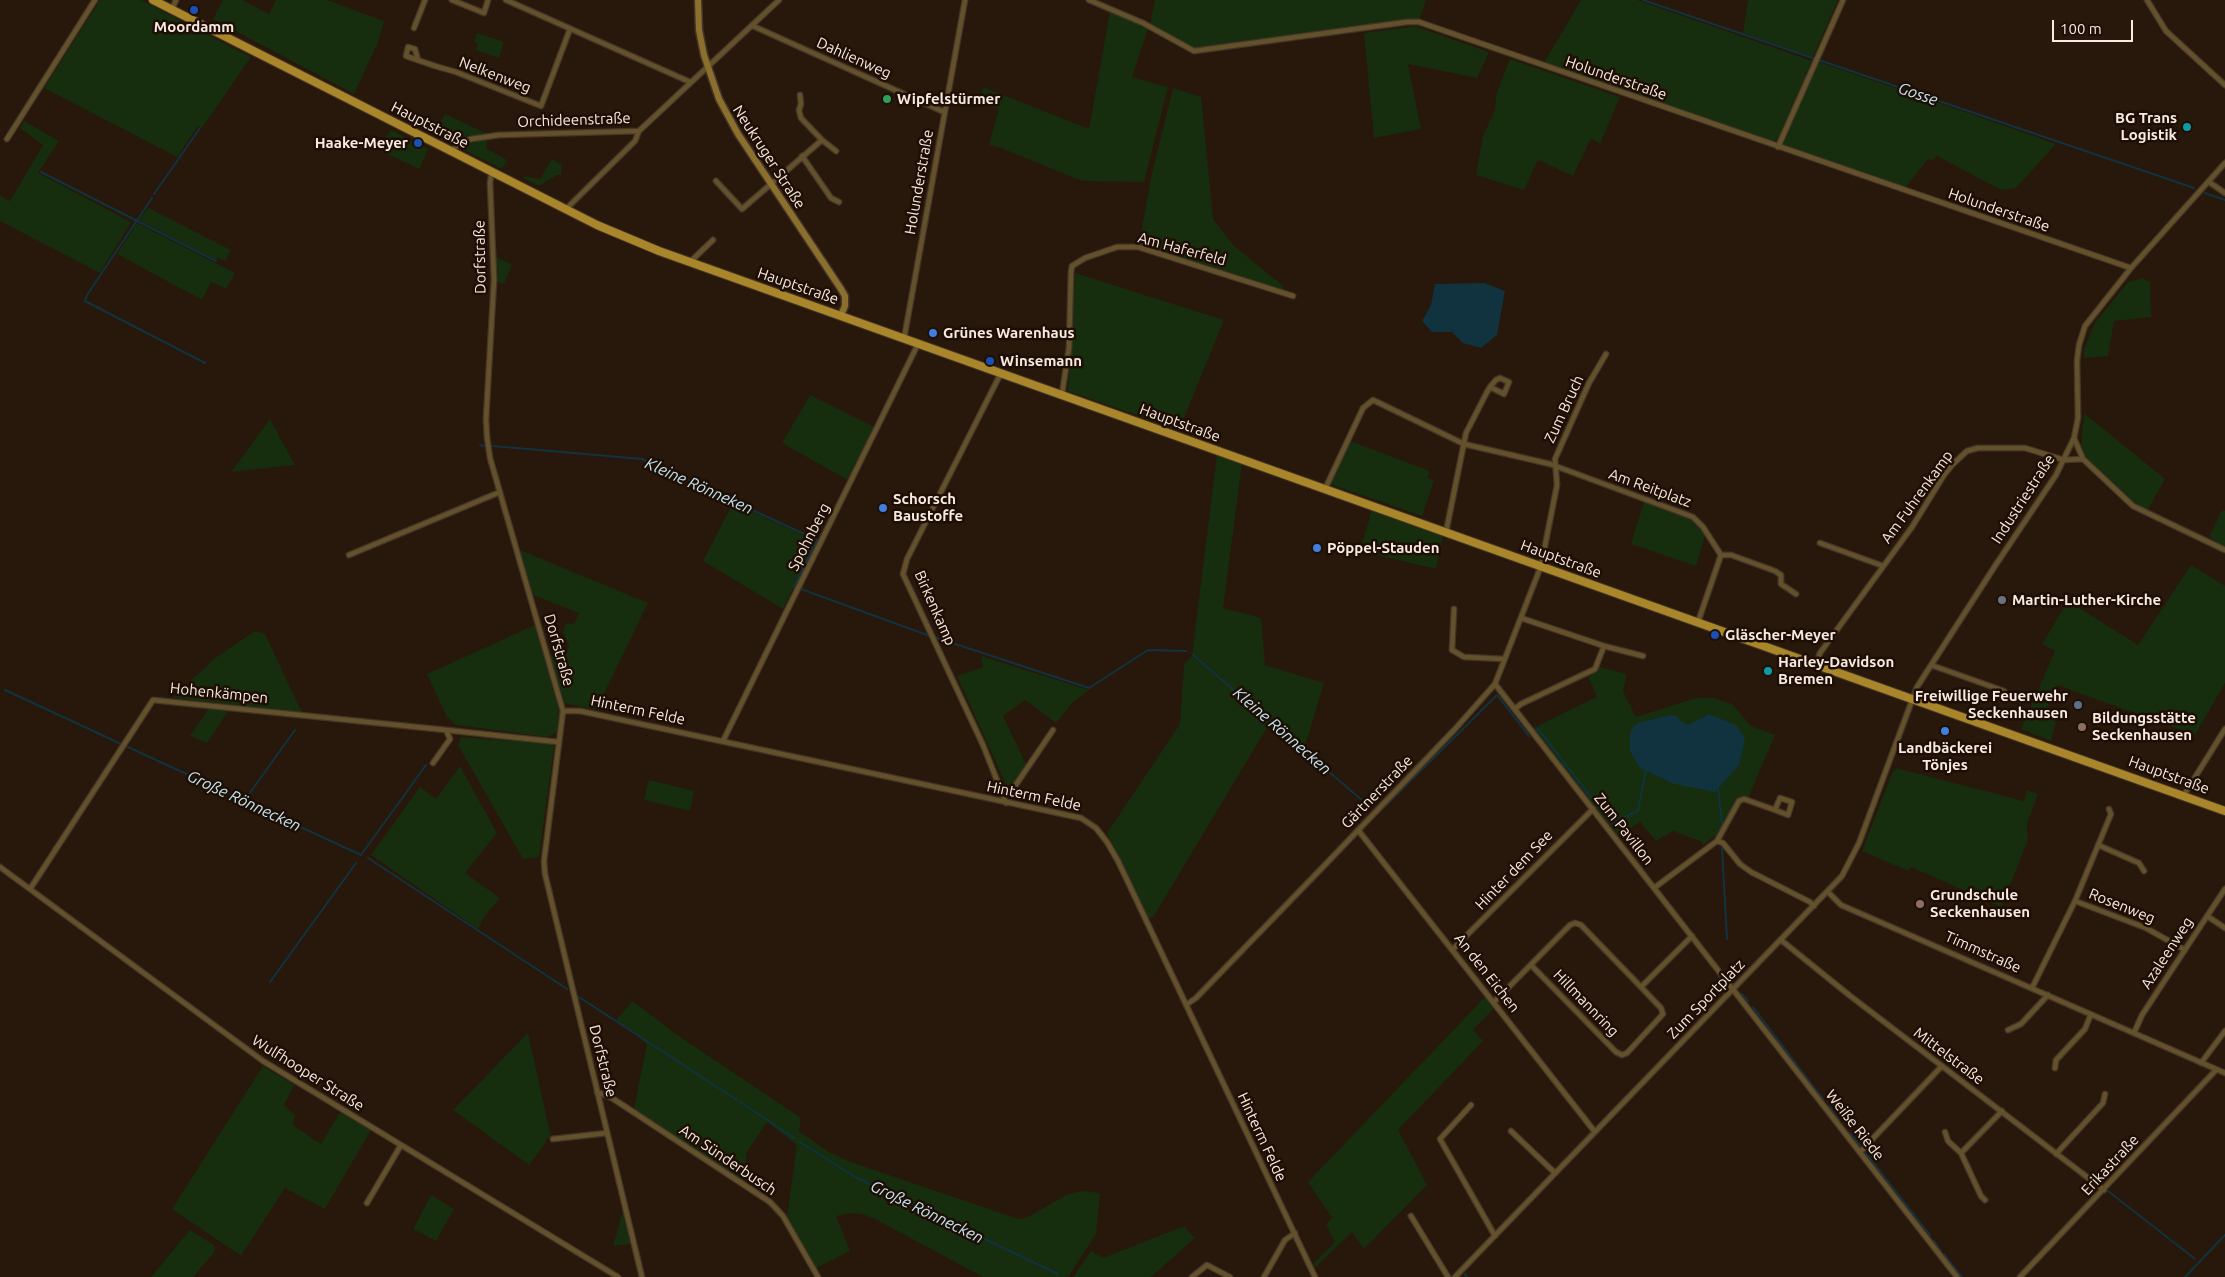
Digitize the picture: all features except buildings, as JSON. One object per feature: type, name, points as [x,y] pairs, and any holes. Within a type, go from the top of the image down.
[{"type":"main road","name":"Hauptstraße","points":[[153,0],[492,172],[631,240],[2224,810]]},
{"type":"street","points":[[7,139],[95,0]]},
{"type":"street","points":[[172,10],[176,0]]},
{"type":"street","points":[[414,28],[425,0]]},
{"type":"street","points":[[452,0],[484,12],[488,0]]},
{"type":"street","points":[[506,0],[690,82]]},
{"type":"street","name":"Neukruger Straße","points":[[698,0],[700,30],[707,67],[724,109],[770,184],[842,289],[845,296],[845,306],[841,315]]},
{"type":"street","name":"Orchideenstraße","points":[[452,151],[459,143],[471,139],[499,135],[640,130],[779,0]]},
{"type":"street","name":"Holunderstraße","points":[[904,339],[965,0]]},
{"type":"street","name":"Holunderstraße","points":[[1089,0],[1143,23],[1194,51],[1397,23],[1419,22],[2131,268]]},
{"type":"street","points":[[1778,147],[1843,0]]},
{"type":"street","points":[[2147,0],[2166,31],[2225,85]]},
{"type":"street","name":"Dahlienweg","points":[[753,26],[944,112]]},
{"type":"street","name":"Nelkenweg","points":[[418,60],[456,72],[541,106],[570,29]]},
{"type":"street","points":[[800,95],[802,104],[799,114],[822,140],[836,151]]},
{"type":"street","points":[[566,209],[635,141],[640,130]]},
{"type":"street","points":[[716,182],[742,209],[822,140]]},
{"type":"street","points":[[802,156],[831,198],[839,202]]},
{"type":"street","name":"Industriestraße","points":[[1912,698],[1931,665],[2064,460],[2074,438],[2078,418],[2077,361],[2079,345],[2085,326],[2131,268],[2225,163]]},
{"type":"street","name":"Dorfstraße","points":[[492,172],[490,182],[494,280],[486,419],[490,458],[563,711],[544,861],[545,874],[642,1277]]},
{"type":"street","points":[[2209,182],[2225,193]]},
{"type":"street","points":[[690,262],[713,240]]},
{"type":"street","name":"Am Haferfeld","points":[[1062,394],[1069,348],[1072,266],[1085,258],[1117,247],[1138,247],[1293,296]]},
{"type":"street","name":"Spohnberg","points":[[723,741],[918,344]]},
{"type":"street","name":"Zum Bruch","points":[[1541,566],[1557,485],[1554,466],[1555,459],[1590,383],[1606,354]]},
{"type":"street","name":"Birkenkamp","points":[[1001,373],[907,559],[904,574],[1006,802]]},
{"type":"street","points":[[1446,532],[1466,433],[1490,387]]},
{"type":"street","name":"Am Reitplatz","points":[[1324,489],[1363,408],[1373,400],[1464,444],[1554,466],[1693,517],[1703,528],[1721,555]]},
{"type":"street","points":[[2074,438],[2083,459],[2133,506],[2225,550]]},
{"type":"street","name":"Am Fuhrenkamp","points":[[1816,664],[1820,653],[1912,527],[1952,465],[1967,451],[1978,448],[2025,448],[2064,460]]},
{"type":"street","points":[[2064,460],[2083,459]]},
{"type":"street","points":[[349,555],[500,492]]},
{"type":"street","name":"Am Fuhrenkamp","points":[[1820,544],[1883,566]]},
{"type":"street","points":[[1698,622],[1721,555],[1731,555],[1775,571],[1781,575],[1781,584],[1796,594]]},
{"type":"street","name":"Gärtnerstraße","points":[[1186,1005],[1196,998],[1479,704],[1494,684],[1541,566]]},
{"type":"street","points":[[1454,609],[1452,650],[1464,657],[1504,658]]},
{"type":"street","points":[[1521,618],[1604,646],[1643,656]]},
{"type":"street","points":[[1515,709],[1521,704],[1595,669],[1604,646]]},
{"type":"street","points":[[1931,665],[2004,691]]},
{"type":"street","name":"Zum Pavillon","points":[[1494,684],[1733,989]]},
{"type":"street","name":"Zum Sportplatz","points":[[1455,1277],[1842,876],[1854,856],[1912,698]]},
{"type":"street","name":"Hohenkämpen","points":[[30,889],[153,700],[159,699],[558,742]]},
{"type":"street","name":"Hinterm Felde","points":[[563,711],[580,711],[1081,818],[1096,828],[1118,861],[1315,1277]]},
{"type":"street","points":[[2184,796],[2225,729]]},
{"type":"street","points":[[432,763],[450,739],[446,730]]},
{"type":"street","points":[[1004,795],[1011,792],[1054,730]]},
{"type":"street","points":[[1654,888],[1717,841],[1740,801],[1744,800],[1775,810]]},
{"type":"street","name":"Hinter dem See","points":[[1453,949],[1593,809]]},
{"type":"street","name":"Rosenweg","points":[[2032,988],[2098,845],[2111,814],[2109,809]]},
{"type":"street","name":"An den Eichen","points":[[1358,830],[1596,1132]]},
{"type":"street","points":[[1717,841],[1723,843],[1740,864],[1751,872],[1810,902],[1814,906]]},
{"type":"street","points":[[2098,845],[2139,863],[2144,870]]},
{"type":"street","name":"Wulfhooper Straße","points":[[0,866],[263,1061],[618,1277]]},
{"type":"street","name":"Azaleenweg","points":[[2134,1032],[2142,1015],[2225,889]]},
{"type":"street","name":"Timmstraße","points":[[1828,892],[1841,905],[2225,1073]]},
{"type":"street","name":"Rosenweg","points":[[2074,900],[2146,928],[2185,950]]},
{"type":"street","points":[[2207,916],[2225,928]]},
{"type":"street","name":"Hillmannring","points":[[1494,1002],[1570,925],[1575,923],[1581,924],[1642,987],[1661,1008],[1663,1014],[1627,1053],[1622,1055],[1616,1052],[1531,965]]},
{"type":"street","points":[[1642,987],[1692,936]]},
{"type":"street","name":"Mittelstraße","points":[[1780,940],[2104,1190]]},
{"type":"street","name":"Weiße Riede","points":[[1733,989],[1957,1277]]},
{"type":"street","points":[[2008,1030],[2022,1024],[2048,995]]},
{"type":"street","points":[[2056,1068],[2056,1060],[2084,1029],[2091,1014]]},
{"type":"street","points":[[2201,1063],[2225,1031]]},
{"type":"street","points":[[1860,1152],[1942,1066]]},
{"type":"street","name":"Erikastraße","points":[[2020,1277],[2216,1070]]},
{"type":"street","name":"Am Sünderbusch","points":[[597,1092],[612,1098],[770,1202],[783,1216],[818,1277]]},
{"type":"street","points":[[2056,1154],[2103,1102],[2105,1094]]},
{"type":"street","points":[[1471,1105],[1440,1139],[1495,1236]]},
{"type":"street","points":[[1961,1153],[2002,1111]]},
{"type":"street","points":[[1511,1131],[1555,1172]]},
{"type":"street","points":[[1945,1132],[1948,1141],[1961,1153],[1981,1196],[1985,1200]]},
{"type":"street","points":[[554,1139],[607,1133]]},
{"type":"street","points":[[368,1202],[401,1145]]},
{"type":"street","points":[[1411,1216],[1448,1277]]},
{"type":"street","points":[[1264,1277],[1285,1240],[1295,1233]]},
{"type":"street","points":[[1192,1277],[1207,1265],[1230,1277]]},
{"type":"green space","points":[[100,0],[141,0],[251,57],[202,128],[198,126],[177,157],[44,88]]},
{"type":"green space","points":[[223,0],[242,0],[269,14],[276,0],[327,0],[384,21],[378,42],[354,94],[213,19]]},
{"type":"green space","points":[[1155,0],[1426,0],[1419,20],[1194,49],[1150,25]]},
{"type":"green space","points":[[1581,0],[1637,0],[1812,61],[1778,139],[1771,142],[1544,63]]},
{"type":"green space","points":[[1748,0],[1838,0],[1813,57],[1743,33]]},
{"type":"green space","points":[[1110,11],[1148,29],[1132,77],[1168,87],[1144,182],[1082,181],[1001,148],[989,145],[999,109],[980,102],[983,87],[1089,129]]},
{"type":"green space","points":[[1417,27],[1489,52],[1477,78],[1408,64],[1421,129],[1374,138],[1364,33]]},
{"type":"green space","points":[[477,33],[504,42],[499,58],[476,50],[478,44],[474,42]]},
{"type":"green space","points":[[1510,59],[1620,97],[1600,144],[1591,138],[1573,176],[1538,160],[1524,190],[1476,175],[1483,136],[1495,110],[1496,95]]},
{"type":"green space","points":[[1819,62],[2056,144],[2016,188],[2001,190],[1937,156],[1933,160],[1928,159],[1905,188],[1783,145]]},
{"type":"green space","points":[[1173,88],[1201,97],[1213,219],[1234,246],[1282,285],[1285,291],[1139,246],[1150,182]]},
{"type":"green space","points":[[405,111],[437,128],[445,114],[488,134],[467,136],[454,145],[399,117]]},
{"type":"green space","points":[[24,121],[59,141],[38,173],[131,222],[100,273],[0,221],[0,196],[10,201],[43,145],[20,128]]},
{"type":"green space","points":[[391,130],[428,149],[419,169],[379,150],[378,148]]},
{"type":"green space","points":[[488,139],[486,148],[507,160],[502,169],[458,147],[472,140]]},
{"type":"green space","points":[[552,159],[562,165],[561,175],[557,175],[539,186],[523,178],[524,176],[540,179]]},
{"type":"green space","points":[[148,208],[231,250],[225,261],[218,258],[216,260],[139,220]]},
{"type":"green space","points":[[137,223],[235,273],[226,289],[211,282],[202,300],[117,254]]},
{"type":"green space","points":[[496,257],[512,264],[504,284],[495,281]]},
{"type":"green space","points":[[1075,273],[1224,320],[1179,430],[1068,391]]},
{"type":"green space","points":[[2143,278],[2150,282],[2151,317],[2114,321],[2108,356],[2084,358],[2084,349],[2095,323],[2128,282]]},
{"type":"green space","points":[[810,395],[876,428],[848,480],[782,443]]},
{"type":"green space","points":[[2084,413],[2165,479],[2147,511],[2132,501],[2087,459],[2081,445]]},
{"type":"green space","points":[[270,419],[295,465],[231,472]]},
{"type":"green space","points":[[1350,441],[1430,471],[1427,477],[1434,481],[1422,516],[1330,484]]},
{"type":"green space","points":[[1217,454],[1242,463],[1223,608],[1261,618],[1265,665],[1324,683],[1303,753],[1268,726],[1154,916],[1148,919],[1107,833],[1180,724],[1184,664],[1192,656]]},
{"type":"green space","points":[[1644,502],[1694,519],[1705,535],[1696,566],[1631,544]]},
{"type":"green space","points":[[733,503],[816,541],[783,609],[703,561]]},
{"type":"green space","points":[[1372,509],[1443,535],[1436,569],[1360,551]]},
{"type":"green space","points":[[2222,510],[2225,511],[2225,547],[2209,537]]},
{"type":"green space","points":[[520,550],[648,603],[596,710],[565,703],[549,654],[566,656],[569,645],[563,632],[566,623],[574,624],[579,613],[533,595]]},
{"type":"green space","points":[[2191,565],[2225,586],[2225,683],[2195,735],[2057,685],[2047,710],[2058,714],[2051,741],[2021,729],[2055,651],[2042,644],[2068,601],[2138,645]]},
{"type":"green space","points":[[535,625],[559,711],[557,732],[548,737],[456,725],[447,717],[427,674]]},
{"type":"green space","points":[[255,631],[265,634],[302,713],[173,698],[215,658]]},
{"type":"green space","points":[[981,656],[1089,690],[1073,702],[1056,723],[1025,700],[1003,716],[1027,766],[1013,788],[1008,789],[957,676],[983,667]]},
{"type":"green space","points":[[1599,667],[1627,674],[1623,691],[1636,717],[1696,698],[1714,698],[1732,704],[1751,726],[1775,735],[1748,798],[1741,796],[1735,803],[1719,833],[1703,845],[1700,841],[1673,831],[1656,841],[1640,822],[1618,836],[1533,728],[1597,697],[1588,676],[1597,672]]},
{"type":"green space","points":[[209,708],[229,710],[207,743],[190,736]]},
{"type":"green space","points":[[461,737],[552,744],[554,747],[539,857],[523,859],[458,745]]},
{"type":"green space","points":[[460,766],[497,833],[465,873],[500,898],[484,917],[478,929],[371,855],[420,787],[436,799]]},
{"type":"green space","points":[[1896,768],[2024,801],[2027,790],[2038,794],[2027,824],[2028,840],[2001,907],[1911,867],[1908,871],[1862,851],[1893,771]]},
{"type":"green space","points":[[649,780],[694,791],[690,811],[644,800]]},
{"type":"green space","points":[[1485,997],[1494,1008],[1473,1030],[1483,1041],[1398,1130],[1427,1185],[1364,1249],[1352,1232],[1315,1268],[1313,1264],[1335,1242],[1326,1224],[1332,1218],[1308,1182]]},
{"type":"green space","points":[[633,1001],[673,1032],[801,1118],[799,1131],[829,1152],[851,1162],[1018,1219],[1028,1217],[1066,1195],[1082,1191],[1100,1193],[1096,1234],[1068,1277],[983,1277],[875,1219],[862,1214],[852,1213],[836,1216],[850,1251],[816,1268],[787,1217],[797,1145],[767,1122],[747,1152],[743,1181],[634,1109],[647,1044],[616,1020]]},
{"type":"green space","points":[[528,1033],[551,1137],[546,1139],[545,1144],[529,1165],[453,1110]]},
{"type":"green space","points":[[263,1066],[294,1085],[284,1105],[295,1115],[293,1125],[321,1144],[340,1112],[371,1130],[325,1209],[285,1188],[241,1256],[172,1209]]},
{"type":"green space","points":[[431,1195],[454,1209],[436,1241],[413,1229]]},
{"type":"green space","points":[[625,1213],[630,1244],[613,1246],[622,1214]]},
{"type":"green space","points":[[1184,1226],[1195,1238],[1151,1277],[1073,1277],[1091,1251],[1103,1258]]},
{"type":"green space","points":[[190,1230],[214,1245],[213,1254],[193,1277],[151,1277]]},
{"type":"water","points":[[1484,283],[1505,291],[1497,335],[1481,348],[1463,343],[1452,332],[1432,332],[1422,321],[1431,305],[1435,284]]},
{"type":"water","points":[[1709,714],[1736,725],[1745,738],[1739,765],[1715,792],[1674,784],[1640,768],[1630,751],[1630,733],[1638,723],[1670,715],[1676,716],[1688,725]]},
{"type":"waterway","name":"Gosse","points":[[1643,0],[2194,188]]},
{"type":"waterway","points":[[154,194],[200,128]]},
{"type":"waterway","points":[[41,172],[216,261]]},
{"type":"waterway","name":"Gosse","points":[[2205,193],[2225,200]]},
{"type":"waterway","points":[[152,198],[87,295],[85,301],[205,363]]},
{"type":"waterway","name":"Kleine Rönneken","points":[[480,445],[484,446]]},
{"type":"waterway","name":"Kleine Rönneken","points":[[493,446],[642,459],[817,540],[794,587]]},
{"type":"waterway","name":"Kleine Rönneken","points":[[801,589],[927,635]]},
{"type":"waterway","name":"Kleine Rönneken","points":[[937,638],[1089,688],[1148,650],[1186,651]]},
{"type":"waterway","name":"Kleine Rönnecken","points":[[1193,655],[1371,808]]},
{"type":"waterway","points":[[5,690],[121,744]]},
{"type":"waterway","name":"Kleine Rönnecken","points":[[1377,814],[1497,695],[1529,736]]},
{"type":"waterway","name":"Kleine Rönnecken","points":[[1536,731],[1538,729],[1611,823],[1638,811],[1646,768]]},
{"type":"waterway","points":[[244,801],[295,730]]},
{"type":"waterway","name":"Große Rönnecken","points":[[128,747],[361,855],[426,765]]},
{"type":"waterway","name":"Kleine Rönnecken","points":[[1718,788],[1722,824]]},
{"type":"waterway","name":"Kleine Rönnecken","points":[[1722,848],[1727,939]]},
{"type":"waterway","name":"Große Rönnecken","points":[[368,858],[567,989]]},
{"type":"waterway","points":[[270,982],[356,863]]},
{"type":"waterway","name":"Kleine Rönnecken","points":[[1742,994],[1748,1001]]},
{"type":"waterway","name":"Große Rönnecken","points":[[579,997],[737,1100]]},
{"type":"waterway","name":"Kleine Rönnecken","points":[[1753,1007],[1823,1099]]},
{"type":"waterway","name":"Große Rönnecken","points":[[740,1102],[794,1138]]},
{"type":"waterway","name":"Kleine Rönneken","points":[[1829,1106],[1839,1120]]},
{"type":"waterway","name":"Kleine Rönneken","points":[[1850,1133],[1860,1145]]},
{"type":"waterway","name":"Große Rönnecken","points":[[800,1142],[855,1177],[1058,1274]]},
{"type":"waterway","name":"Kleine Rönnecken","points":[[1865,1152],[1930,1235]]},
{"type":"waterway","points":[[2108,1191],[2195,1259]]},
{"type":"waterway","name":"Kleine Rönnecken","points":[[2185,1277],[2225,1235]]},
{"type":"waterway","name":"Kleine Rönnecken","points":[[1934,1241],[1941,1251]]},
{"type":"waterway","name":"Kleine Rönnecken","points":[[1944,1254],[1962,1277]]},
{"type":"place","name":"Moordamm","points":[[194,10]]},
{"type":"place","name":"Wipfelstürmer","points":[[887,99]]},
{"type":"place","name":"BG Trans Logistik","points":[[2187,127]]},
{"type":"place","name":"Haake-Meyer","points":[[418,143]]},
{"type":"place","name":"Grünes Warenhaus","points":[[933,333]]},
{"type":"place","name":"Winsemann","points":[[990,361]]},
{"type":"place","name":"Schorsch Baustoffe","points":[[883,508]]},
{"type":"place","name":"Pöppel-Stauden","points":[[1317,548]]},
{"type":"place","name":"Martin-Luther-Kirche","points":[[2002,600]]},
{"type":"place","name":"Gläscher-Meyer","points":[[1715,635]]},
{"type":"place","name":"Harley-Davidson Bremen","points":[[1768,671]]},
{"type":"place","name":"Freiwillige Feuerwehr Seckenhausen","points":[[2078,705]]},
{"type":"place","name":"Bildungsstätte Seckenhausen","points":[[2082,727]]},
{"type":"place","name":"Landbäckerei Tönjes","points":[[1945,731]]},
{"type":"place","name":"Grundschule Seckenhausen","points":[[1920,904]]}]
